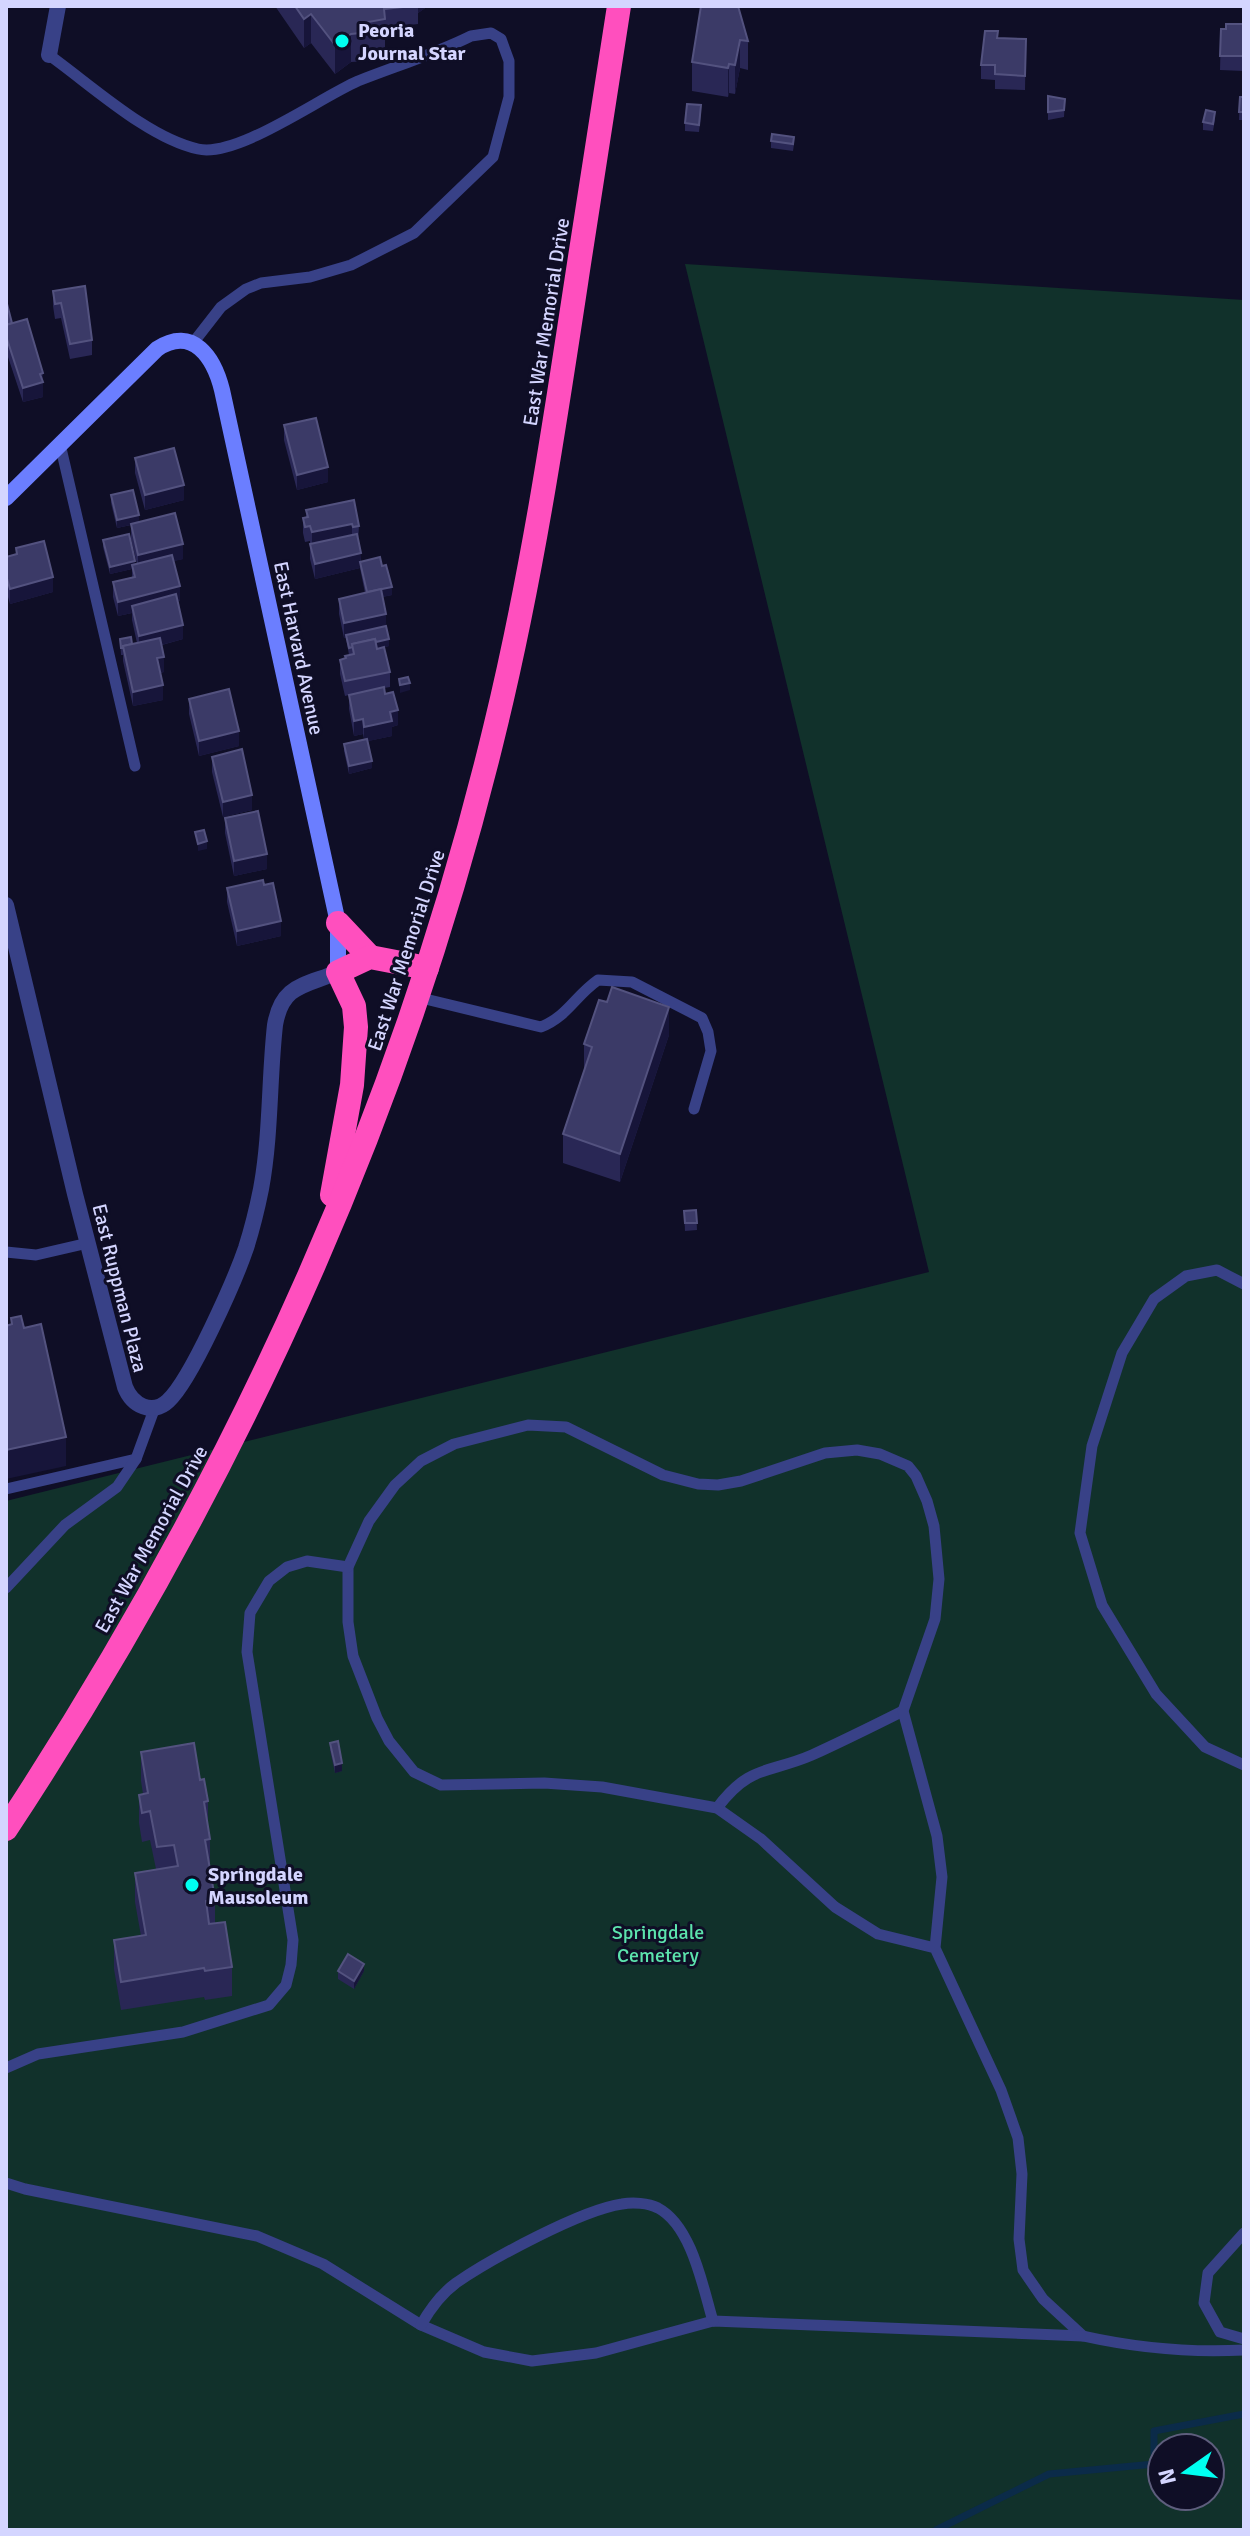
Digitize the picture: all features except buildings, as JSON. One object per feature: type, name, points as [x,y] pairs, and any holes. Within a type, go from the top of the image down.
[{"type":"highway","name":"East War Memorial Drive","points":[[6,1829],[80,1713],[177,1547],[298,1304],[369,1135],[427,968],[482,780],[528,576],[558,405],[619,6]]},
{"type":"highway","points":[[338,923],[370,957],[427,968]]},
{"type":"highway","points":[[298,1304],[333,1194],[352,1085],[356,1027],[354,1006],[338,972],[370,957]]},
{"type":"street","points":[[49,55],[58,6]]},
{"type":"street","points":[[6,498],[157,349],[174,341],[193,343]]},
{"type":"street","name":"East Harvard Avenue","points":[[193,343],[211,358],[222,390],[338,923],[338,972]]},
{"type":"street","name":"East Ruppman Plaza","points":[[6,905],[125,1387],[137,1404],[155,1407]]},
{"type":"street","points":[[155,1407],[169,1400],[188,1371],[245,1249],[262,1187],[273,1038],[280,1003],[291,990],[338,972]]},
{"type":"lane","points":[[49,55],[174,143],[201,150],[216,150],[256,135],[355,83],[471,36],[491,33],[501,39],[509,61],[509,97],[493,157],[414,233],[351,265],[310,277],[261,283],[246,289],[221,307],[193,343]]},
{"type":"lane","points":[[60,444],[135,766]]},
{"type":"lane","points":[[417,997],[541,1027],[558,1020],[598,980],[632,982],[702,1018],[711,1051],[694,1109]]},
{"type":"lane","points":[[6,1252],[36,1255],[88,1243]]},
{"type":"lane","points":[[1244,1284],[1217,1270],[1186,1276],[1154,1299],[1122,1353],[1096,1433],[1080,1533],[1102,1605],[1156,1694],[1205,1747],[1244,1765]]},
{"type":"lane","points":[[6,1588],[65,1525],[117,1487],[136,1459],[155,1407]]},
{"type":"lane","points":[[935,1948],[878,1934],[835,1907],[761,1839],[717,1808],[602,1787],[544,1783],[477,1787],[441,1785],[414,1772],[389,1741],[377,1718],[353,1656],[348,1622],[348,1567],[369,1521],[395,1485],[421,1461],[454,1444],[528,1425],[566,1427],[663,1475],[698,1484],[741,1481],[825,1453],[857,1450],[880,1454],[908,1466],[927,1501],[939,1579],[935,1619],[903,1711],[937,1836],[942,1877],[935,1948],[1001,2090],[1018,2138],[1022,2174],[1019,2239],[1023,2270],[1043,2299],[1083,2336]]},
{"type":"lane","points":[[6,1489],[136,1459]]},
{"type":"lane","points":[[6,2068],[38,2054],[183,2032],[238,2016],[269,2005],[286,1985],[293,1940],[247,1652],[250,1613],[269,1581],[287,1567],[307,1561],[348,1567]]},
{"type":"lane","points":[[717,1808],[734,1786],[759,1771],[808,1757],[903,1711]]},
{"type":"lane","points":[[6,2183],[257,2236],[323,2264],[421,2325],[484,2352],[532,2361],[596,2353],[713,2321],[1083,2336],[1152,2348],[1210,2352],[1244,2350]]},
{"type":"lane","points":[[421,2325],[429,2311],[454,2285],[483,2266],[574,2221],[621,2204],[639,2203],[658,2208],[672,2219],[685,2239],[698,2265],[713,2321]]},
{"type":"lane","points":[[1244,2233],[1208,2273],[1204,2303],[1220,2332],[1244,2339]]},
{"type":"green space","name":"Springdale Cemetery","points":[[685,264],[1244,300],[1244,2530],[6,2530],[6,1501],[929,1272]]},
{"type":"waterway","points":[[936,2530],[1049,2474],[1154,2464],[1154,2431],[1244,2414]]},
{"type":"place","name":"Peoria Journal Star","points":[[342,41]]},
{"type":"place","name":"Springdale Mausoleum","points":[[192,1885]]}]
